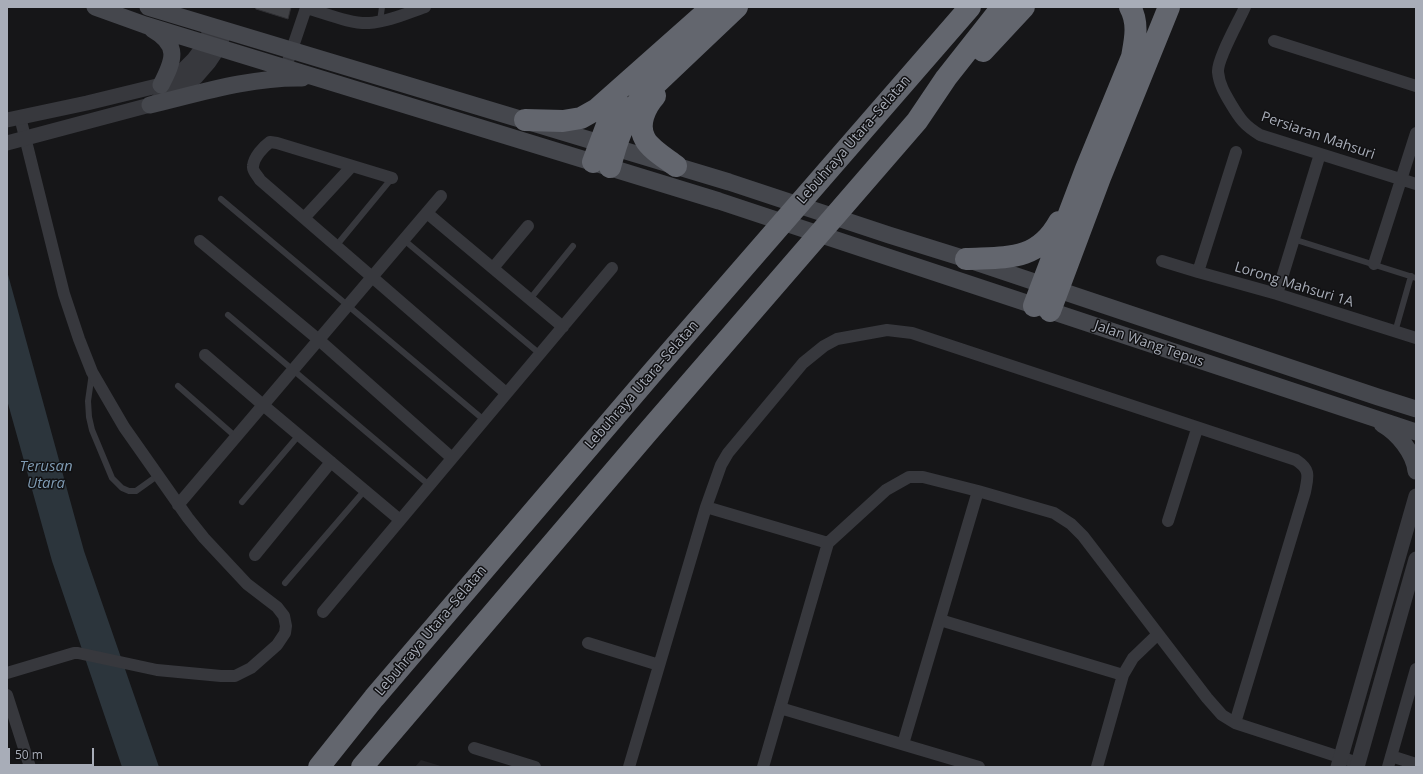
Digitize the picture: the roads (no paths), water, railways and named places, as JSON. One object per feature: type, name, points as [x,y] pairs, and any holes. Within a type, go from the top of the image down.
[{"type":"highway","points":[[920,63],[958,7]]},
{"type":"highway","name":"Lebuhraya Utara–Selatan","points":[[319,767],[374,698],[920,63],[970,7]]},
{"type":"highway","points":[[917,121],[946,78],[1002,7]]},
{"type":"highway","points":[[362,767],[646,434],[917,121],[1024,7]]},
{"type":"highway","points":[[966,259],[1012,256],[1030,251],[1045,242],[1057,225],[1086,169],[1132,57],[1136,27],[1134,14],[1130,7]]},
{"type":"highway","points":[[1042,308],[1050,287],[1101,175],[1169,7]]},
{"type":"highway","points":[[524,120],[563,121],[581,118],[597,109],[723,8]]},
{"type":"highway","points":[[604,155],[617,106],[650,68],[723,8]]},
{"type":"highway","points":[[676,166],[651,146],[645,139],[642,128],[645,111],[723,8]]},
{"type":"highway","points":[[1050,287],[1086,169]]},
{"type":"main road","points":[[95,7],[145,24],[321,78],[604,155]]},
{"type":"main road","points":[[148,7],[524,120],[604,155]]},
{"type":"main road","points":[[145,24],[168,41],[172,50],[170,67],[161,84]]},
{"type":"main road","points":[[150,105],[261,80],[282,77],[321,78]]},
{"type":"main road","name":"Jalan Wang Tepus","points":[[604,155],[676,166],[729,182],[966,259],[1416,409]]},
{"type":"main road","name":"Jalan Wang Tepus","points":[[604,155],[719,201],[1416,432]]},
{"type":"main road","points":[[1371,418],[1391,430],[1407,447],[1416,471]]},
{"type":"street","points":[[286,67],[306,7],[324,10],[347,20],[367,23],[380,21],[425,7]]},
{"type":"street","name":"Persiaran Mahsuri","points":[[1245,7],[1220,58],[1218,68],[1222,89],[1245,125],[1260,135],[1416,184]]},
{"type":"street","points":[[7,143],[150,105],[183,87],[196,77],[209,62],[218,28]]},
{"type":"street","points":[[1274,41],[1416,86]]},
{"type":"street","points":[[7,673],[78,653],[141,667],[221,676],[235,676],[246,672],[258,662],[276,645],[285,633],[286,626],[284,616],[276,607],[247,584],[234,571],[204,538],[178,505],[124,427],[92,372],[64,294],[25,138],[13,119],[87,103],[161,84],[178,74],[194,59],[213,45]]},
{"type":"street","points":[[1374,264],[1416,133]]},
{"type":"street","points":[[392,178],[270,142],[264,146],[256,157],[253,166],[254,171],[260,180],[506,393]]},
{"type":"street","points":[[1198,272],[1236,152]]},
{"type":"street","points":[[1277,294],[1320,154]]},
{"type":"street","points":[[304,218],[352,166]]},
{"type":"street","points":[[178,505],[441,196]]},
{"type":"street","points":[[427,213],[563,327]]},
{"type":"street","points":[[493,268],[528,226]]},
{"type":"street","points":[[200,241],[319,340],[452,458]]},
{"type":"street","name":"Lorong Mahsuri 1A","points":[[1162,261],[1277,294],[1416,338]]},
{"type":"street","points":[[323,612],[612,268]]},
{"type":"street","points":[[629,767],[706,506],[721,466],[728,453],[803,363],[824,346],[837,339],[887,330],[912,333],[1197,429],[1296,460],[1304,466],[1308,476],[1303,499],[1235,723]]},
{"type":"street","points":[[205,354],[263,405],[400,520]]},
{"type":"street","points":[[1168,521],[1197,429]]},
{"type":"street","points":[[255,555],[331,462]]},
{"type":"street","points":[[763,767],[828,543],[886,490],[909,477],[923,477],[1054,513],[1071,524],[1083,536],[1207,698],[1222,715],[1235,723],[1339,762],[1358,765],[1416,559]]},
{"type":"street","points":[[903,744],[978,491]]},
{"type":"street","points":[[1339,762],[1416,496]]},
{"type":"street","points":[[706,506],[828,543]]},
{"type":"street","points":[[940,620],[1123,675]]},
{"type":"street","points":[[1097,767],[1123,675],[1133,658],[1158,634]]},
{"type":"street","points":[[588,643],[659,664]]},
{"type":"street","points":[[1416,669],[1389,762],[1416,764]]},
{"type":"street","points":[[7,695],[30,767]]},
{"type":"street","points":[[780,708],[979,767]]},
{"type":"street","points":[[474,748],[535,767]]},
{"type":"lane","points":[[380,21],[382,7]]},
{"type":"lane","points":[[336,246],[392,178]]},
{"type":"lane","points":[[222,199],[484,420]]},
{"type":"lane","points":[[1293,239],[1414,277],[1395,332]]},
{"type":"lane","points":[[404,240],[540,354]]},
{"type":"lane","points":[[530,299],[574,246]]},
{"type":"lane","points":[[228,315],[429,485]]},
{"type":"lane","points":[[92,372],[88,401],[88,417],[112,478],[122,488],[129,491],[136,491],[157,476]]},
{"type":"lane","points":[[178,386],[236,437]]},
{"type":"lane","points":[[242,502],[299,435]]},
{"type":"lane","points":[[285,583],[365,490]]},
{"type":"water","name":"Terusan Utara","points":[[7,271],[84,551],[159,767],[122,767],[52,561],[7,400]]}]
